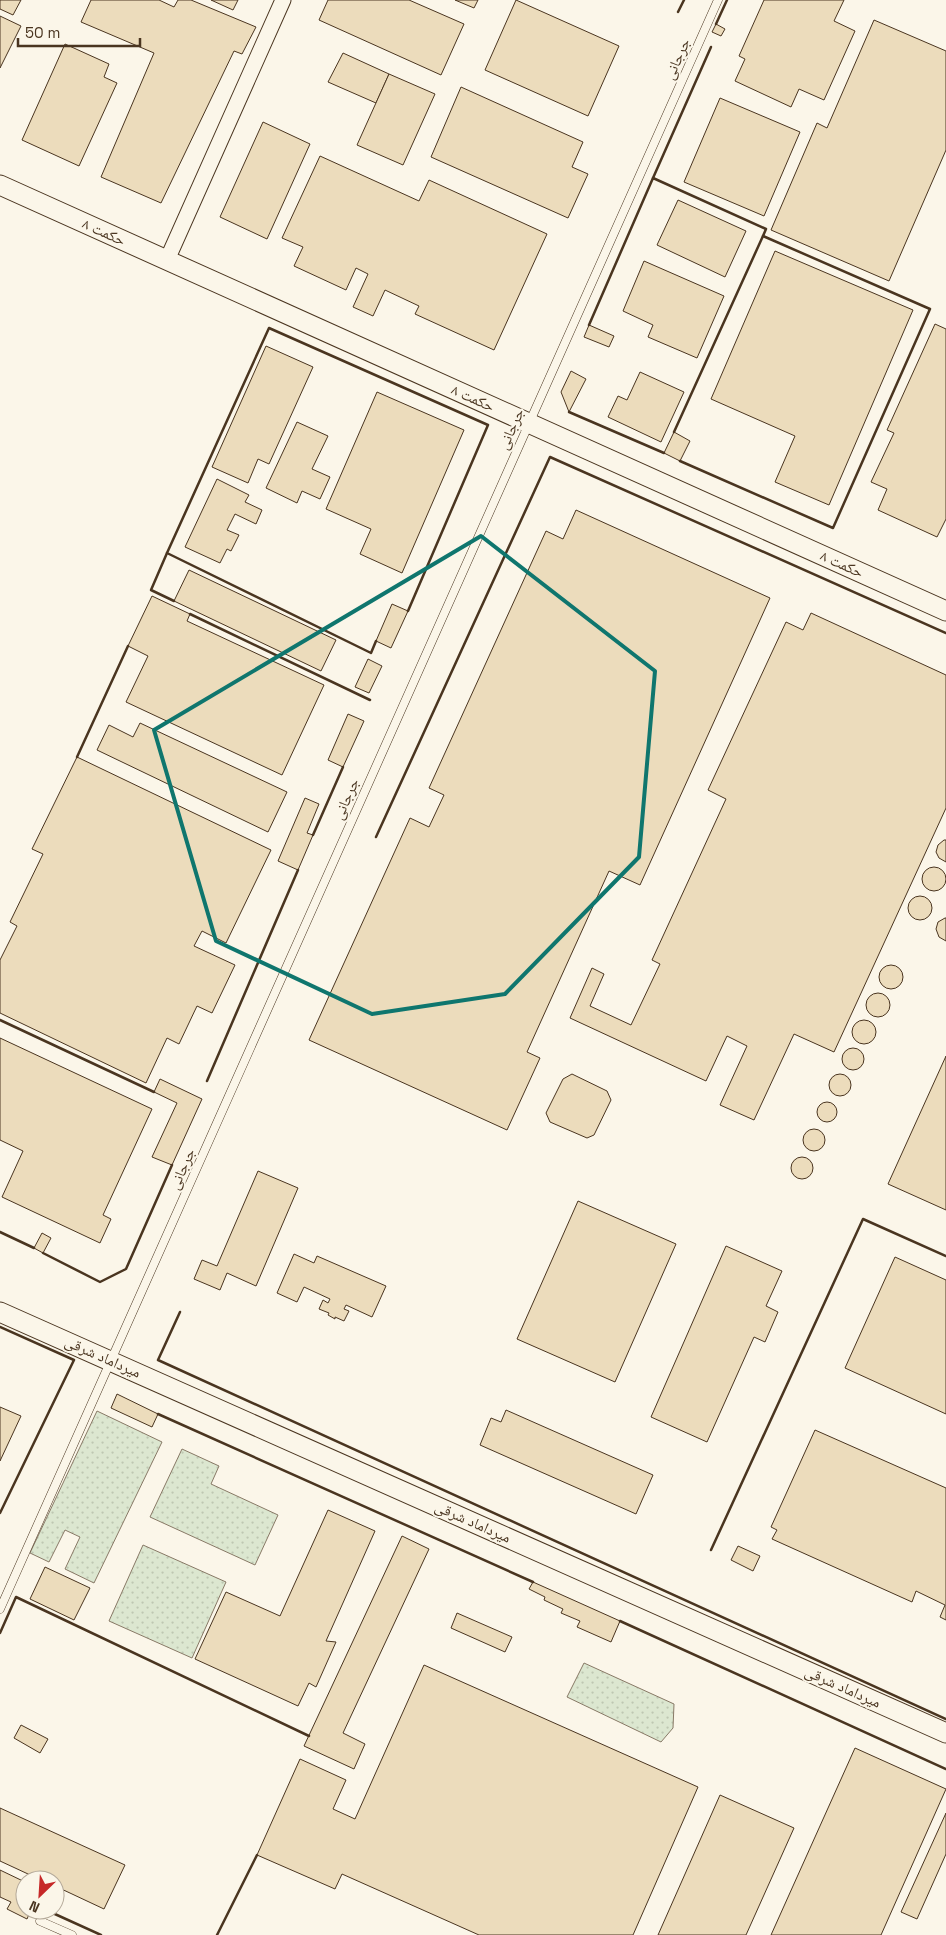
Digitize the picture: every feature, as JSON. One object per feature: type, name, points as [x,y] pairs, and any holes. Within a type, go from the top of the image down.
[{"type":"street","points":[[167,260],[283,0]]},
{"type":"street","name":"حکمت ۸","points":[[0,185],[946,611]]},
{"type":"street","name":"میرداماد شرقی","points":[[0,1312],[946,1733]]},
{"type":"lane","name":"جرجانی","points":[[0,1609],[718,0]]},
{"type":"lane","points":[[40,1921],[72,1935]]},
{"type":"highlighted area","points":[[481,536],[655,671],[639,857],[505,994],[372,1014],[216,941],[154,730]]},
{"type":"green space","points":[[97,1411],[162,1442],[94,1583],[65,1569],[80,1537],[65,1530],[49,1562],[30,1553]]},
{"type":"green space","points":[[182,1449],[219,1466],[211,1484],[278,1515],[255,1565],[150,1517]]},
{"type":"green space","points":[[143,1545],[226,1582],[192,1658],[109,1621]]},
{"type":"green space","points":[[584,1663],[674,1704],[673,1728],[661,1742],[567,1697]]},
{"type":"building","points":[[0,0],[21,0],[13,15],[0,9]]},
{"type":"building","points":[[91,0],[159,0],[174,7],[178,0],[191,0],[256,27],[242,54],[234,51],[161,203],[101,177],[154,53],[81,22]]},
{"type":"building","points":[[211,0],[238,0],[233,10]]},
{"type":"building","points":[[328,0],[409,0],[464,24],[441,75],[319,20]]},
{"type":"building","points":[[455,0],[478,0],[474,8]]},
{"type":"building","points":[[516,0],[619,46],[588,116],[485,70]]},
{"type":"building","points":[[764,0],[844,0],[834,21],[855,31],[824,100],[799,89],[791,107],[735,81],[745,59],[739,56]]},
{"type":"building","points":[[0,16],[21,26],[0,68]]},
{"type":"building","points":[[874,20],[946,51],[946,150],[889,281],[771,230],[817,123],[827,128]]},
{"type":"building","points":[[716,24],[725,29],[721,36],[712,32]]},
{"type":"building","points":[[65,44],[109,64],[104,77],[117,83],[79,166],[22,140]]},
{"type":"building","points":[[343,53],[389,74],[376,103],[328,82]]},
{"type":"building","points":[[389,74],[435,94],[403,165],[357,145]]},
{"type":"building","points":[[461,87],[583,142],[572,167],[588,174],[568,218],[431,157]]},
{"type":"building","points":[[720,98],[800,132],[764,216],[684,182]]},
{"type":"building","points":[[263,122],[310,144],[267,239],[220,217]]},
{"type":"building","points":[[320,156],[419,201],[429,180],[547,234],[494,350],[415,314],[419,306],[385,290],[373,316],[353,307],[368,274],[356,268],[346,290],[294,266],[303,247],[282,238]]},
{"type":"building","points":[[678,200],[746,231],[725,277],[657,245]]},
{"type":"building","points":[[775,251],[913,310],[829,505],[775,482],[795,436],[711,399]]},
{"type":"building","points":[[644,261],[724,296],[697,358],[648,337],[653,325],[623,311]]},
{"type":"building","points":[[935,324],[946,329],[946,519],[937,537],[878,510],[887,489],[871,482],[894,433],[887,430]]},
{"type":"building","points":[[589,325],[614,336],[609,347],[584,337]]},
{"type":"building","points":[[266,346],[313,367],[269,464],[258,459],[248,483],[212,467]]},
{"type":"building","points":[[571,371],[586,379],[569,412],[561,392]]},
{"type":"building","points":[[640,372],[684,392],[661,442],[608,417],[618,396],[627,400]]},
{"type":"building","points":[[377,392],[464,430],[402,573],[360,554],[371,529],[326,509]]},
{"type":"building","points":[[297,422],[328,436],[312,469],[330,477],[320,499],[302,491],[297,503],[266,488]]},
{"type":"building","points":[[674,432],[690,441],[680,461],[664,453]]},
{"type":"building","points":[[217,479],[249,495],[245,502],[262,510],[256,524],[235,514],[227,530],[239,535],[231,551],[227,549],[220,563],[185,547]]},
{"type":"building","points":[[576,510],[770,598],[640,885],[609,871],[527,1052],[540,1058],[507,1130],[309,1040],[410,818],[429,827],[444,795],[429,788],[546,531],[563,539]]},
{"type":"building","points":[[189,570],[336,640],[321,671],[174,601]]},
{"type":"building","points":[[152,596],[190,614],[187,621],[324,685],[282,775],[126,702],[148,656],[128,646]]},
{"type":"building","points":[[392,604],[408,611],[391,648],[376,641]]},
{"type":"building","points":[[811,613],[946,675],[946,808],[834,1052],[794,1034],[754,1120],[720,1105],[747,1046],[727,1036],[706,1081],[570,1018],[592,968],[604,974],[590,1006],[631,1025],[660,964],[652,960],[726,799],[708,790],[786,622],[803,630]]},
{"type":"building","points":[[368,659],[382,666],[369,693],[355,687]]},
{"type":"building","points":[[348,714],[364,721],[343,767],[328,760]]},
{"type":"building","points":[[140,723],[287,792],[268,832],[97,750],[109,725],[133,737]]},
{"type":"building","points":[[77,757],[271,850],[226,943],[202,931],[194,946],[235,965],[212,1013],[197,1006],[179,1044],[167,1038],[146,1083],[0,1013],[0,960],[17,926],[10,922],[43,854],[32,849]]},
{"type":"building","points":[[305,798],[319,804],[307,833],[313,835],[298,870],[278,861]]},
{"type":"building","points":[[946,840],[946,862],[939,858],[936,852],[938,845]]},
{"type":"building","points":[[934,867],[942,871],[946,879],[942,887],[934,891],[926,887],[922,879],[926,871]]},
{"type":"building","points":[[920,896],[925,897],[931,903],[931,913],[925,919],[920,920],[915,919],[909,913],[908,908],[909,903],[915,897]]},
{"type":"building","points":[[945,918],[946,941],[939,937],[936,929],[938,922]]},
{"type":"building","points":[[891,965],[896,966],[902,972],[902,982],[896,988],[891,989],[886,988],[880,982],[879,977],[880,972],[886,966]]},
{"type":"building","points":[[878,993],[886,997],[890,1005],[886,1013],[878,1017],[870,1013],[866,1005],[870,997]]},
{"type":"building","points":[[864,1020],[872,1024],[876,1032],[872,1040],[864,1044],[856,1040],[852,1032],[856,1024]]},
{"type":"building","points":[[0,1038],[152,1109],[103,1215],[111,1219],[100,1243],[2,1197],[23,1151],[0,1140]]},
{"type":"building","points":[[849,1048],[857,1048],[864,1055],[864,1063],[857,1070],[849,1070],[842,1063],[842,1055]]},
{"type":"building","points":[[946,1056],[946,1210],[888,1184]]},
{"type":"building","points":[[572,1074],[607,1091],[611,1100],[594,1135],[587,1138],[550,1122],[546,1113],[563,1079]]},
{"type":"building","points":[[840,1074],[848,1077],[851,1085],[848,1093],[840,1096],[832,1093],[829,1085],[832,1077]]},
{"type":"building","points":[[160,1079],[202,1099],[172,1165],[152,1157],[177,1103],[154,1092]]},
{"type":"building","points":[[827,1102],[834,1105],[837,1112],[834,1119],[827,1122],[820,1119],[817,1112],[820,1105]]},
{"type":"building","points":[[814,1129],[822,1132],[825,1140],[822,1148],[814,1151],[806,1148],[803,1140],[806,1132]]},
{"type":"building","points":[[798,1157],[806,1157],[813,1164],[813,1172],[806,1179],[798,1179],[791,1172],[791,1164]]},
{"type":"building","points":[[258,1171],[298,1188],[256,1286],[227,1273],[220,1290],[194,1279],[202,1260],[217,1266]]},
{"type":"building","points":[[578,1201],[676,1244],[615,1382],[517,1339]]},
{"type":"building","points":[[42,1233],[51,1238],[43,1253],[34,1248]]},
{"type":"building","points":[[726,1246],[782,1271],[766,1306],[778,1312],[765,1342],[754,1337],[707,1442],[651,1417]]},
{"type":"building","points":[[294,1254],[314,1263],[317,1256],[386,1286],[372,1317],[346,1305],[344,1309],[349,1311],[344,1321],[335,1317],[335,1319],[328,1315],[329,1313],[319,1309],[323,1300],[328,1303],[330,1299],[304,1287],[297,1302],[277,1293]]},
{"type":"building","points":[[895,1257],[946,1280],[946,1414],[845,1368]]},
{"type":"building","points":[[117,1394],[158,1414],[152,1427],[111,1408]]},
{"type":"building","points":[[0,1407],[21,1416],[0,1461]]},
{"type":"building","points":[[506,1410],[653,1475],[636,1514],[480,1445],[491,1418],[501,1422]]},
{"type":"building","points":[[815,1430],[946,1488],[946,1620],[940,1617],[945,1605],[916,1591],[912,1602],[772,1539],[777,1530],[771,1527]]},
{"type":"building","points":[[328,1510],[375,1531],[326,1641],[336,1642],[316,1687],[309,1683],[298,1706],[195,1659],[226,1592],[280,1616]]},
{"type":"building","points":[[402,1536],[429,1549],[343,1733],[365,1744],[354,1769],[304,1746]]},
{"type":"building","points":[[738,1546],[760,1556],[753,1571],[731,1560]]},
{"type":"building","points":[[45,1567],[90,1588],[74,1620],[30,1599]]},
{"type":"building","points":[[533,1582],[620,1621],[611,1642],[577,1627],[580,1621],[561,1613],[563,1609],[544,1600],[545,1597],[529,1589]]},
{"type":"building","points":[[457,1613],[512,1637],[505,1652],[451,1628]]},
{"type":"building","points":[[424,1665],[698,1787],[633,1935],[479,1935],[342,1874],[335,1889],[257,1855],[300,1759],[346,1780],[333,1809],[355,1819]]},
{"type":"building","points":[[21,1725],[48,1739],[40,1753],[14,1738]]},
{"type":"building","points":[[855,1748],[946,1789],[881,1935],[771,1935]]},
{"type":"building","points":[[720,1795],[794,1828],[746,1935],[658,1935]]},
{"type":"building","points":[[0,1808],[125,1865],[104,1909],[65,1891],[65,1870],[19,1870],[0,1861]]},
{"type":"building","points":[[946,1813],[946,1854],[917,1919],[901,1912]]},
{"type":"building","points":[[0,1870],[15,1877],[15,1913],[7,1909],[11,1902],[0,1897]]},
{"type":"wall","points":[[678,12],[684,0]]},
{"type":"wall","points":[[716,24],[727,0]]},
{"type":"wall","points":[[653,178],[711,47]]},
{"type":"wall","points":[[589,325],[653,178],[766,229],[763,236]]},
{"type":"wall","points":[[674,432],[763,236],[930,309],[833,528],[680,461]]},
{"type":"wall","points":[[376,641],[371,653],[167,553],[269,328],[488,425],[408,611]]},
{"type":"wall","points":[[569,412],[664,453]]},
{"type":"wall","points":[[376,837],[550,457],[946,633]]},
{"type":"wall","points":[[167,553],[151,590],[174,601]]},
{"type":"wall","points":[[190,614],[370,700]]},
{"type":"wall","points":[[77,757],[128,646]]},
{"type":"wall","points":[[313,835],[343,767]]},
{"type":"wall","points":[[207,1081],[298,870]]},
{"type":"wall","points":[[0,1020],[154,1092]]},
{"type":"wall","points":[[43,1253],[100,1282],[126,1269],[172,1165]]},
{"type":"wall","points":[[711,1550],[863,1219],[946,1256]]},
{"type":"wall","points":[[0,1232],[34,1248]]},
{"type":"wall","points":[[180,1312],[158,1360],[946,1719]]},
{"type":"wall","points":[[0,1327],[74,1360],[0,1513]]},
{"type":"wall","points":[[158,1414],[533,1582]]},
{"type":"wall","points":[[0,1633],[16,1597],[309,1736]]},
{"type":"wall","points":[[620,1621],[946,1769]]},
{"type":"wall","points":[[217,1935],[257,1855]]},
{"type":"wall","points":[[65,1919],[101,1935]]}]
